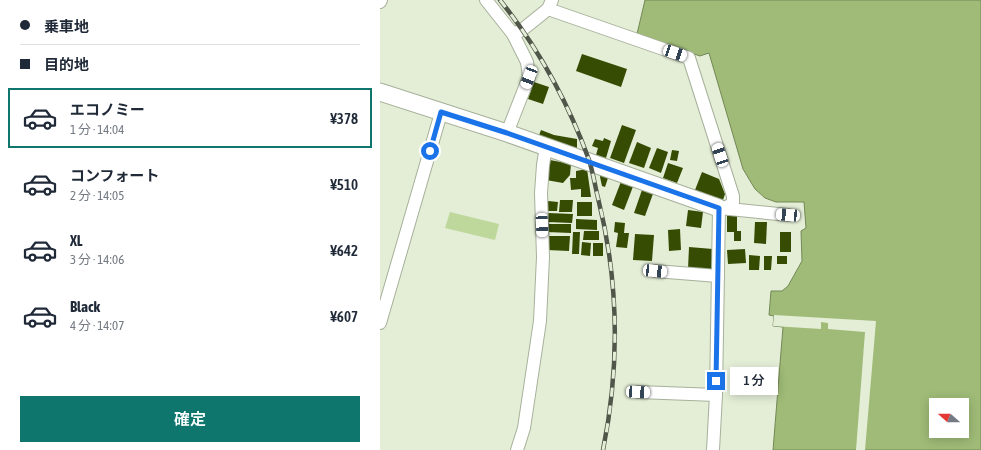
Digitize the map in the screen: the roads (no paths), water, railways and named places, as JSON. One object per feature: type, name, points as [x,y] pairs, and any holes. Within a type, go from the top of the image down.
[{"type":"street","points":[[486,0],[513,34],[527,62],[529,77],[507,133]]},
{"type":"street","points":[[513,34],[522,30],[550,5],[689,58],[733,196],[733,203],[722,208]]},
{"type":"street","points":[[380,92],[507,133],[722,208],[788,215]]},
{"type":"street","points":[[380,323],[441,112]]},
{"type":"street","points":[[517,450],[524,428],[540,321],[543,257],[541,193],[546,147]]},
{"type":"street","points":[[713,450],[716,395],[718,276],[722,208]]},
{"type":"street","points":[[655,271],[718,276]]},
{"type":"street","points":[[638,392],[716,395]]},
{"type":"railway","points":[[500,0],[527,37],[551,76],[572,117],[593,174],[610,261],[615,324],[612,387],[609,418],[603,450]]}]
